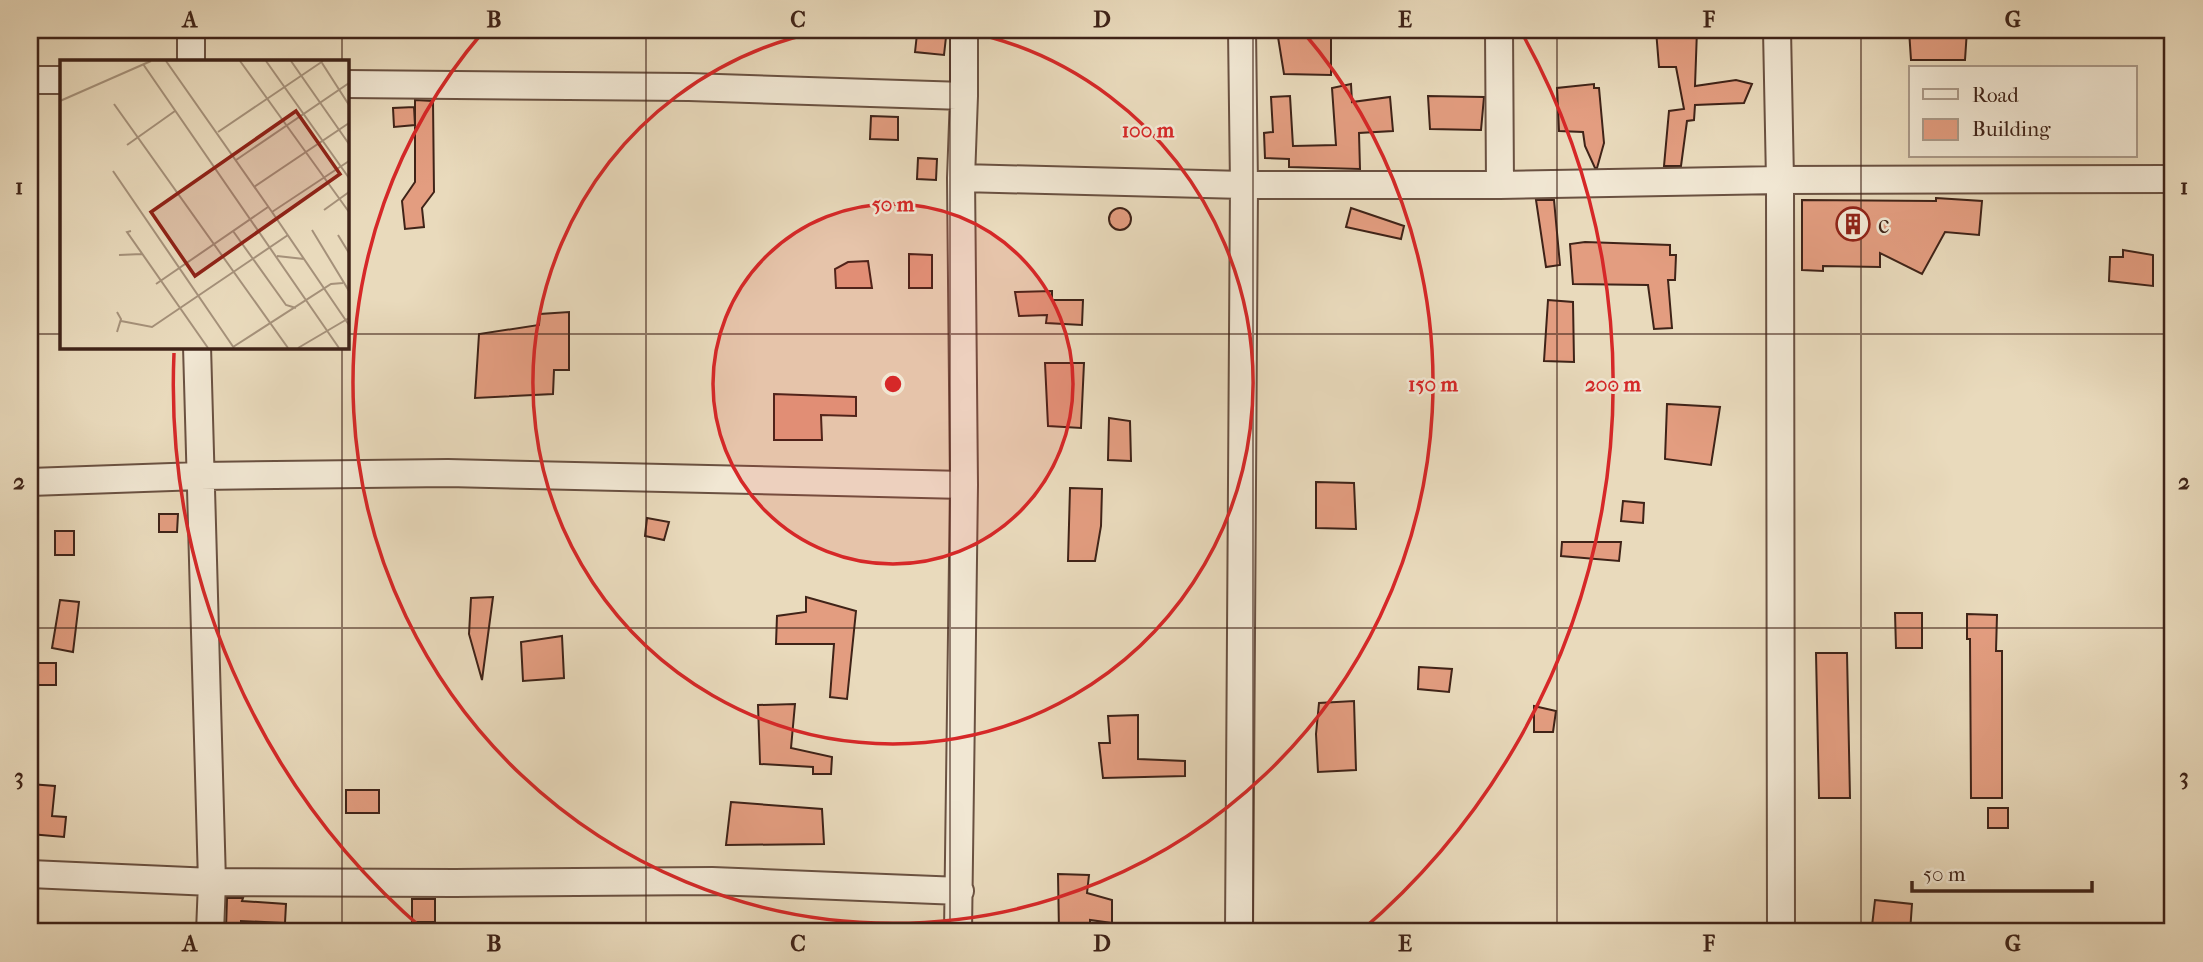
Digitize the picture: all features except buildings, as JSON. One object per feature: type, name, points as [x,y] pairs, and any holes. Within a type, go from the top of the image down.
[{"type":"street","points":[[191,30],[191,60]]},
{"type":"street","points":[[958,932],[964,485],[961,178],[964,30]]},
{"type":"street","points":[[1239,932],[1244,185],[1242,30]]},
{"type":"street","points":[[1499,30],[1500,185]]},
{"type":"street","points":[[1777,30],[1780,180],[1782,932]]},
{"type":"street","points":[[30,80],[60,80]]},
{"type":"street","points":[[348,84],[689,87],[964,96]]},
{"type":"street","points":[[961,178],[1244,185],[2173,179]]},
{"type":"street","points":[[197,348],[212,882],[210,932]]},
{"type":"street","points":[[30,482],[200,476],[448,473],[964,485]]},
{"type":"street","points":[[30,874],[212,882],[712,881],[960,891]]},
{"type":"place","name":"c","points":[[1853,224]]}]
